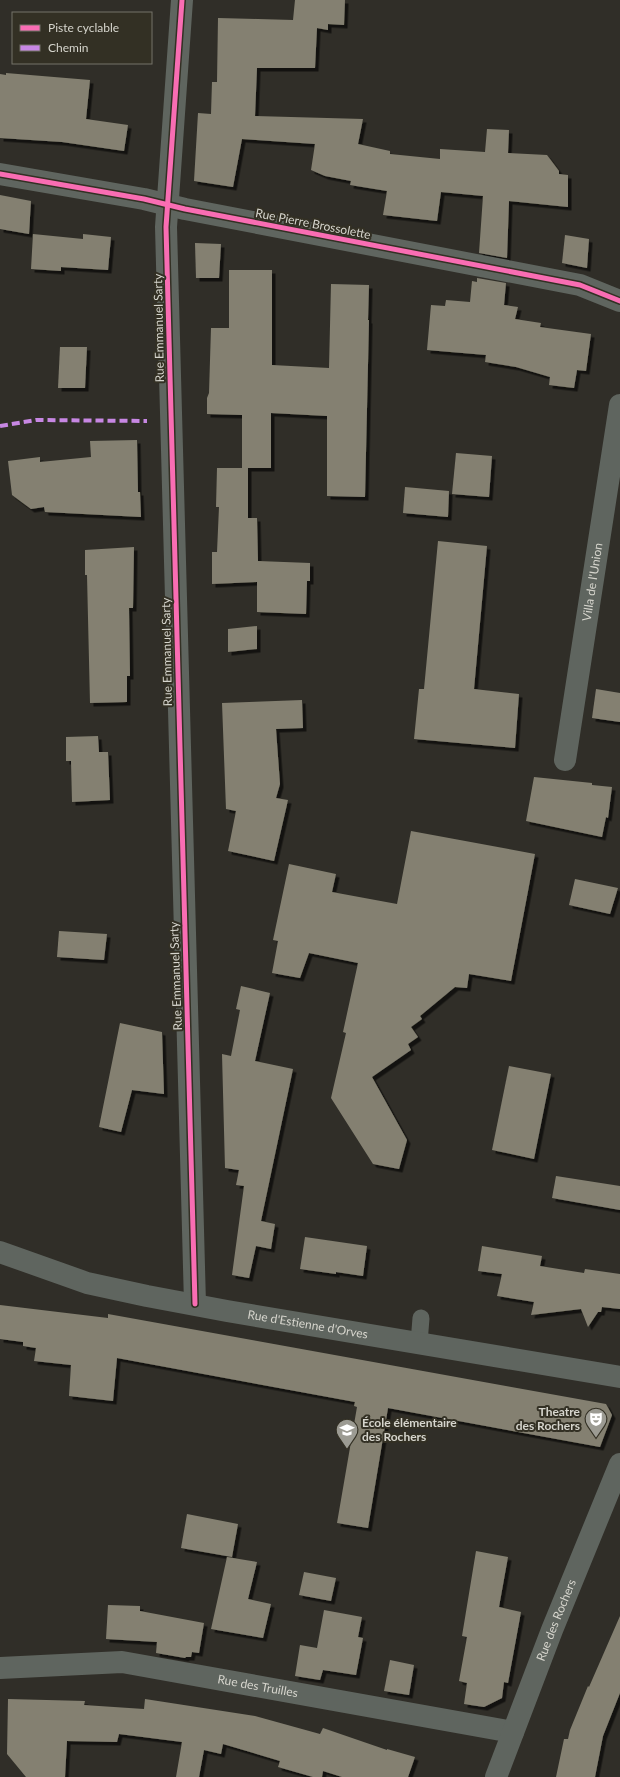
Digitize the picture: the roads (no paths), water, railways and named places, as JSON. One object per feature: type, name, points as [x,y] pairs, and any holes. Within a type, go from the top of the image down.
[{"type":"street","name":"Rue Emmanuel Sarty","points":[[182,0],[166,227],[195,1304]]},
{"type":"street","name":"Rue Pierre Brossolette","points":[[0,174],[144,199],[167,205],[580,285],[620,301]]},
{"type":"street","name":"Villa de l'Union","points":[[565,760],[620,405]]},
{"type":"street","name":"Rue d'Estienne d'Orves","points":[[0,1252],[87,1283],[147,1296],[227,1311],[620,1377]]},
{"type":"street","name":"Rue des Rochers","points":[[496,1777],[552,1630],[620,1464]]},
{"type":"street","name":"Rue des Truilles","points":[[0,1668],[122,1662],[513,1732]]},
{"type":"lane","points":[[419,1343],[421,1318]]},
{"type":"place","name":"Theatre des Rochers","points":[[596,1438]]},
{"type":"place","name":"École élémentaire des Rochers","points":[[347,1450]]}]
